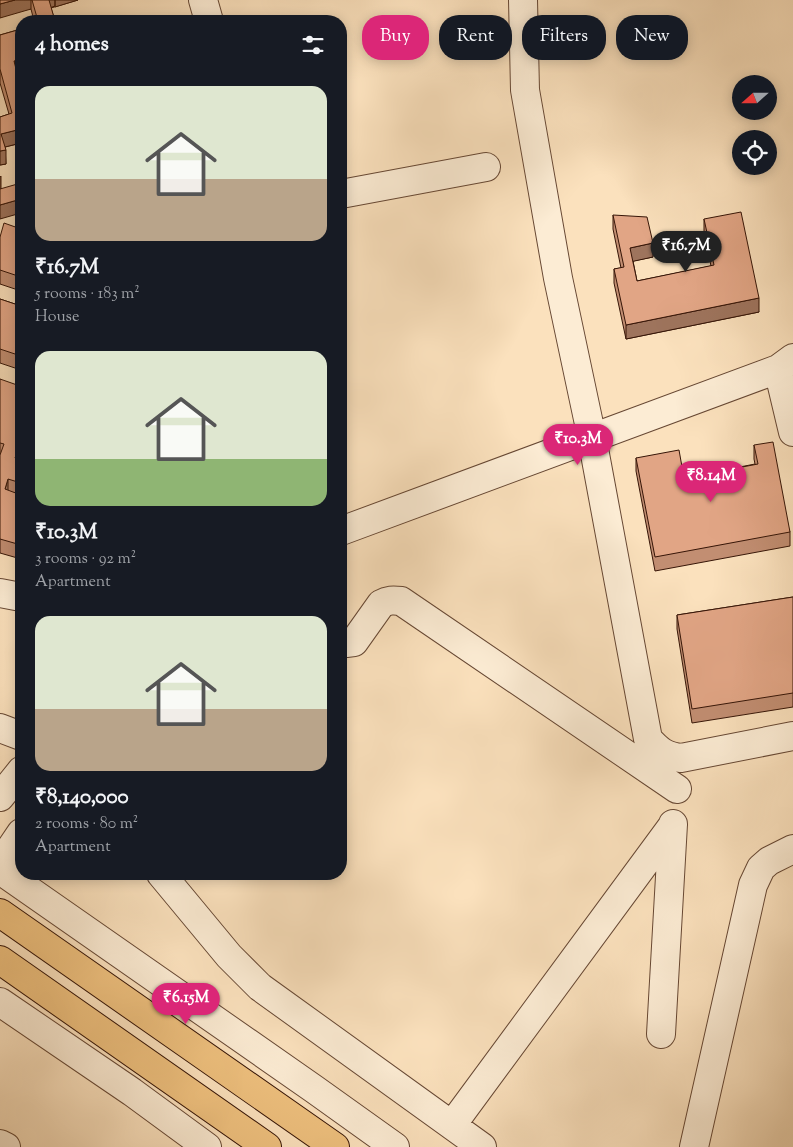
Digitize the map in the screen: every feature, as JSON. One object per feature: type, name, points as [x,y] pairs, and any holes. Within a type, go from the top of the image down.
[{"type":"highway","points":[[0,913],[335,1147]]},
{"type":"highway","points":[[0,960],[267,1147]]},
{"type":"street","points":[[203,0],[207,15]]},
{"type":"street","points":[[523,0],[525,90],[558,278],[592,438],[648,740],[658,750],[670,757],[681,758],[793,736]]},
{"type":"street","points":[[347,193],[486,167]]},
{"type":"street","points":[[347,529],[592,438],[785,363],[793,432]]},
{"type":"street","points":[[0,593],[15,595]]},
{"type":"street","points":[[347,643],[354,642],[381,604],[387,600],[401,601],[676,789]]},
{"type":"street","points":[[0,728],[15,734]]},
{"type":"street","points":[[661,1034],[673,825],[677,806],[675,774],[670,757]]},
{"type":"street","points":[[0,797],[15,779]]},
{"type":"street","points":[[452,1125],[673,825]]},
{"type":"street","points":[[0,864],[15,842]]},
{"type":"street","points":[[694,1147],[753,885],[761,868],[769,861],[793,849]]},
{"type":"street","points":[[0,870],[395,1147]]},
{"type":"street","points":[[166,880],[229,956],[260,987],[482,1147]]},
{"type":"street","points":[[0,1002],[132,1092],[185,1139],[207,1147]]},
{"type":"street","points":[[0,1144],[6,1147]]},
{"type":"building","points":[[0,0],[15,0],[0,4]]},
{"type":"building","points":[[32,0],[49,0],[53,15],[36,15]]},
{"type":"building","points":[[15,31],[15,130],[1,134],[6,150],[0,151],[0,117],[12,113],[0,69],[0,35]]},
{"type":"building","points":[[15,185],[15,201],[0,205],[0,189]]},
{"type":"building","points":[[741,212],[759,298],[626,325],[614,269],[624,267],[613,215],[647,217],[653,243],[630,248],[637,281],[714,265],[704,219]]},
{"type":"building","points":[[4,223],[15,227],[15,275],[0,270],[0,237]]},
{"type":"building","points":[[0,299],[15,304],[15,354],[0,349]]},
{"type":"building","points":[[0,379],[15,384],[15,481],[8,479],[5,489],[15,493],[15,543],[0,539],[0,455],[4,444],[0,443]]},
{"type":"building","points":[[773,442],[790,532],[655,557],[636,458],[679,450],[684,478],[758,464],[754,445]]},
{"type":"building","points":[[793,597],[793,693],[692,709],[677,615]]}]
